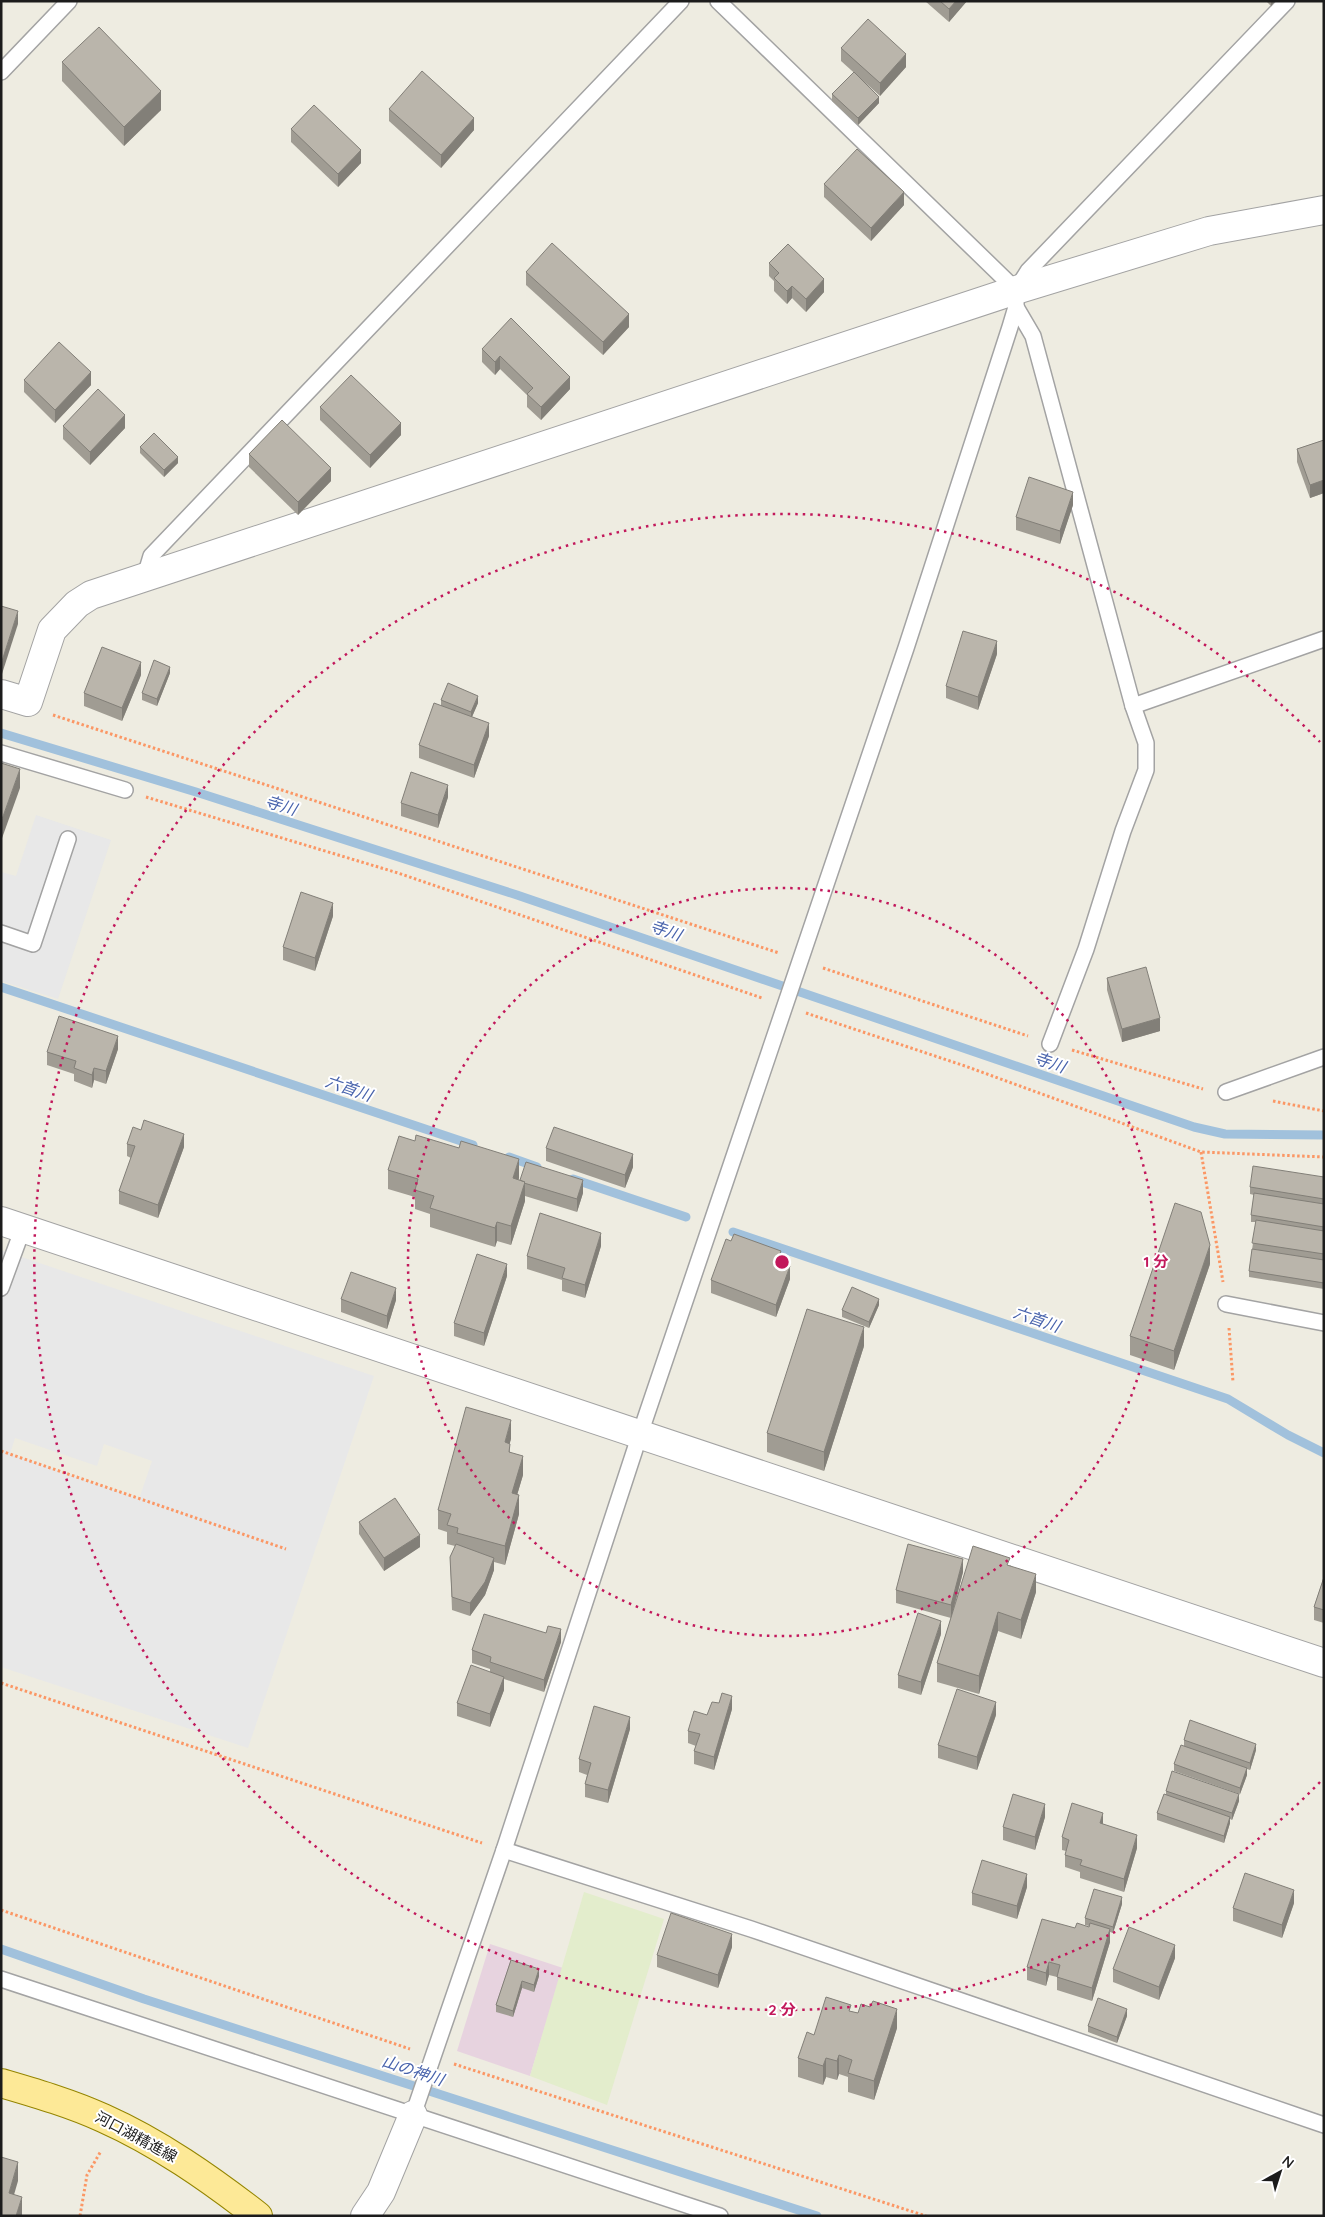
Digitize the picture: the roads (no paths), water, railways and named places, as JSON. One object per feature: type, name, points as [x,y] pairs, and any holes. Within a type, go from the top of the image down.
[{"type":"main road","name":"河口湖精進線","points":[[1,2083],[47,2096],[102,2117],[190,2166],[258,2216]]},
{"type":"street","points":[[1,694],[28,702],[52,630],[77,604],[91,595],[145,576],[1016,298],[1209,231],[1324,210]]},
{"type":"street","points":[[12,1224],[1324,1663]]},
{"type":"street","points":[[365,2216],[381,2192],[415,2110]]},
{"type":"lane","points":[[1,72],[69,1]]},
{"type":"lane","points":[[145,576],[151,556],[681,1]]},
{"type":"lane","points":[[718,1],[1016,298],[1033,336],[1133,706],[1146,743],[1146,770],[1123,831],[1086,949],[1050,1044]]},
{"type":"lane","points":[[415,2110],[504,1850],[640,1434],[906,648],[1016,298],[1028,271],[1287,1]]},
{"type":"lane","points":[[1133,706],[1324,639]]},
{"type":"lane","points":[[1,753],[125,790]]},
{"type":"lane","points":[[1,933],[33,944],[68,839]]},
{"type":"lane","points":[[1226,1092],[1324,1057]]},
{"type":"lane","points":[[1,1288],[12,1224]]},
{"type":"lane","points":[[1226,1304],[1324,1323]]},
{"type":"lane","points":[[504,1850],[751,1929],[1324,2126]]},
{"type":"lane","points":[[1,1980],[415,2110],[720,2216]]},
{"type":"waterway","name":"寺川","points":[[1,733],[196,792],[517,895],[1194,1127],[1225,1134],[1324,1135]]},
{"type":"waterway","name":"六首川","points":[[1,987],[473,1145]]},
{"type":"waterway","name":"六首川","points":[[509,1157],[537,1167]]},
{"type":"waterway","name":"六首川","points":[[573,1179],[686,1217]]},
{"type":"waterway","name":"六首川","points":[[733,1232],[1228,1399],[1288,1435],[1324,1453]]},
{"type":"waterway","name":"山の神川","points":[[1,1949],[144,1999],[817,2216]]}]
